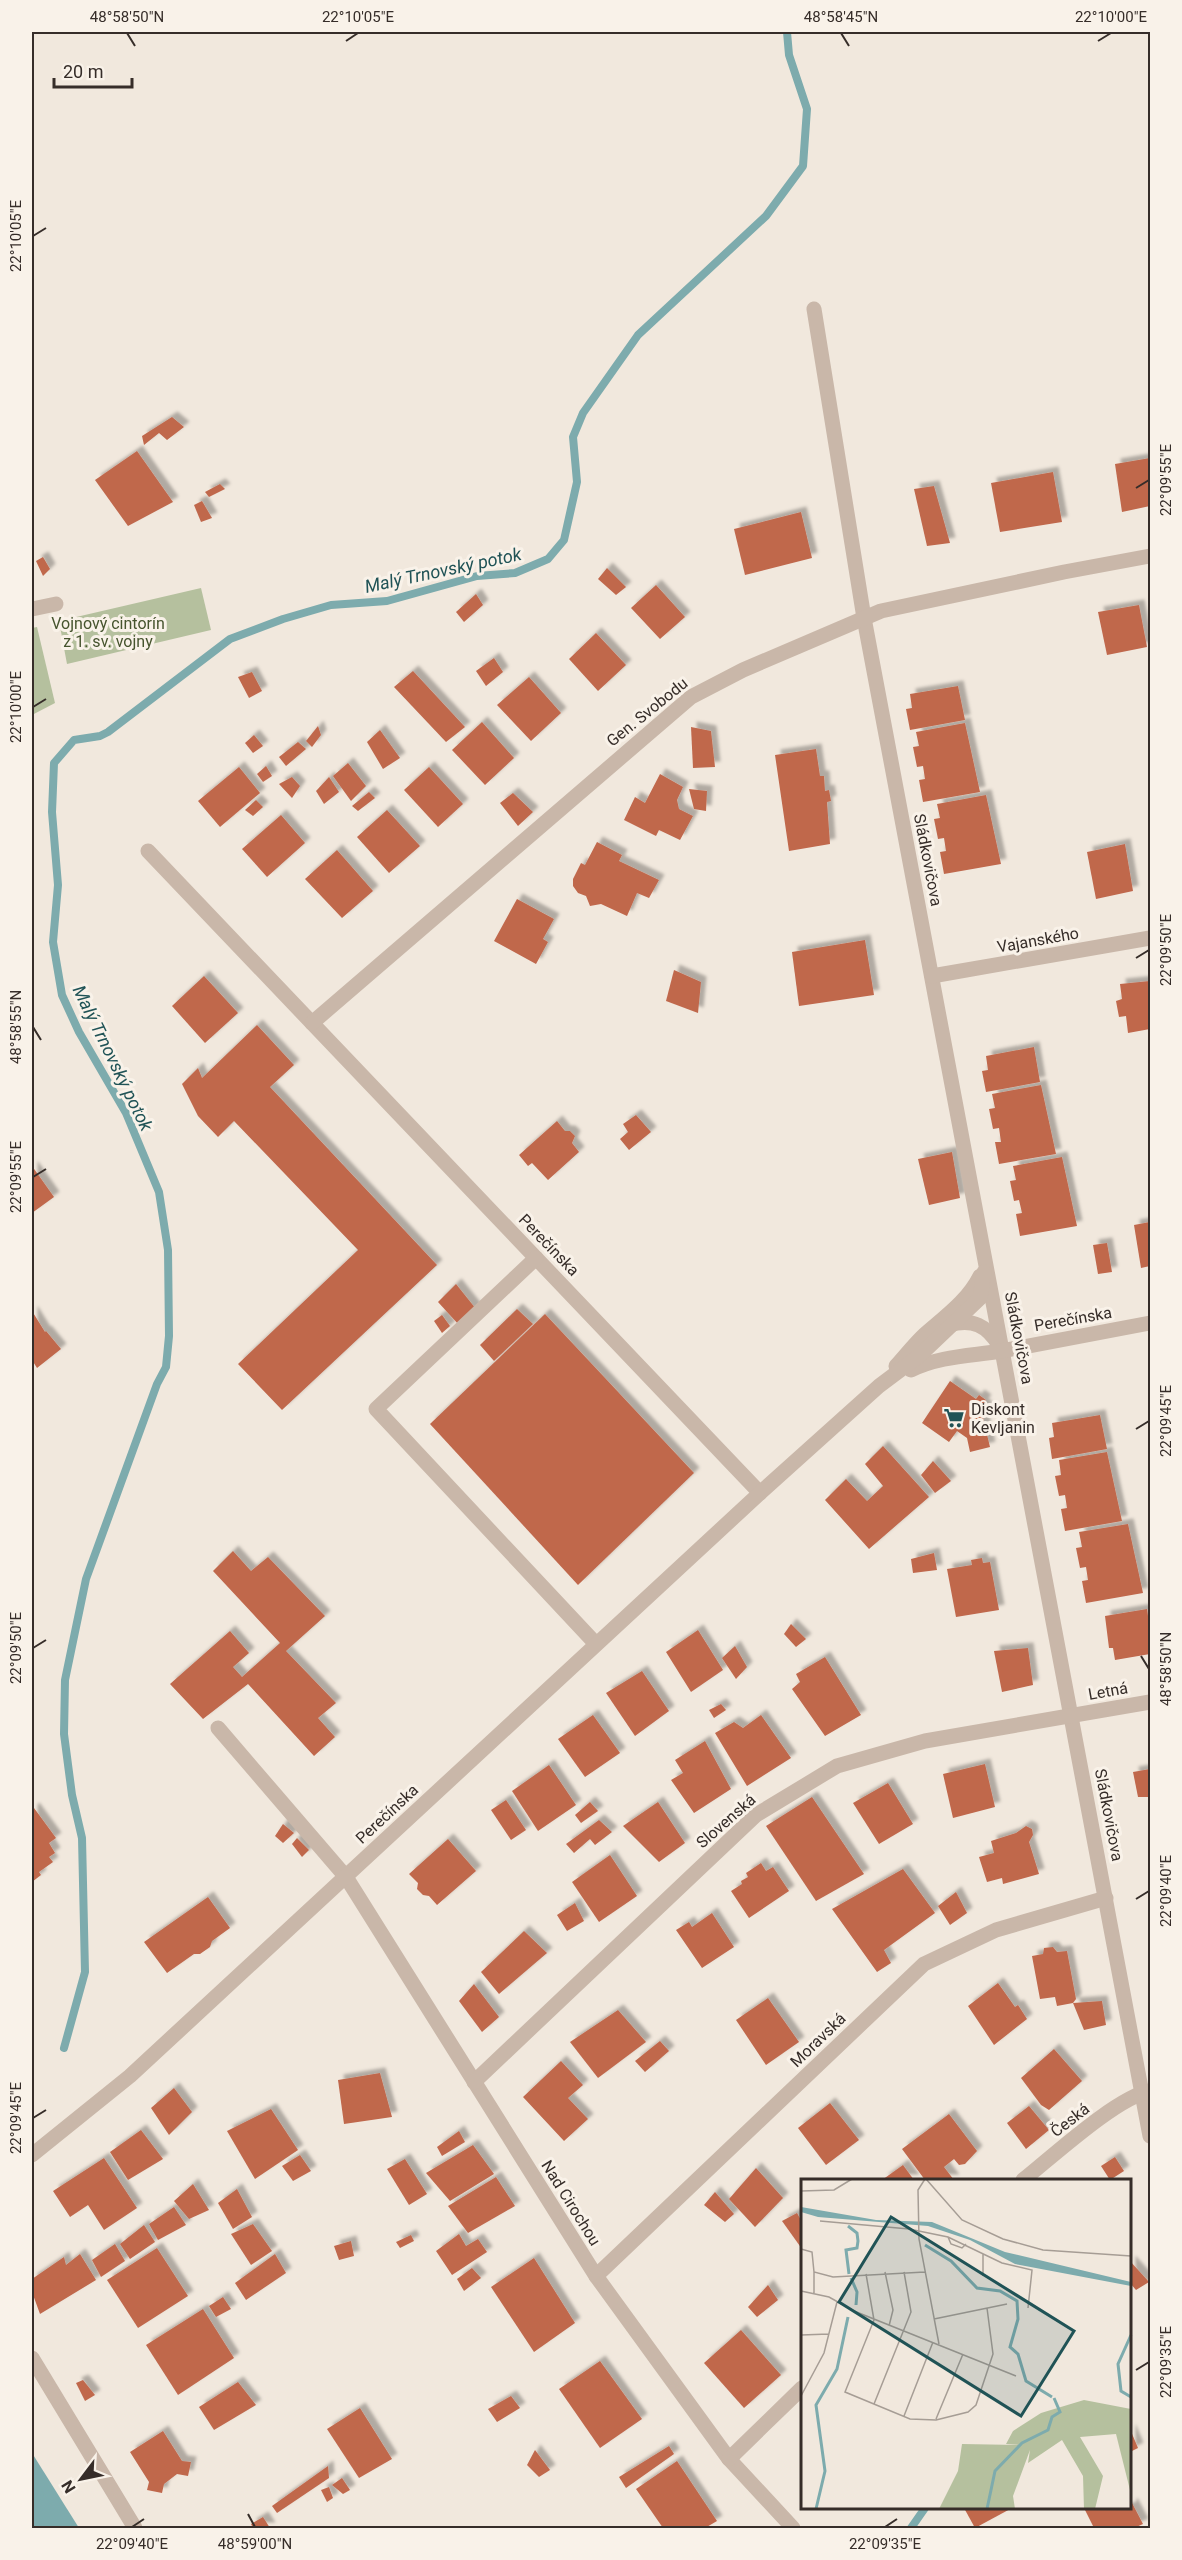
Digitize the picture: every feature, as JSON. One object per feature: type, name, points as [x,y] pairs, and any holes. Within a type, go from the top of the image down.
[{"type":"street","name":"Sládkovičova","points":[[814,309],[864,618],[1106,1898],[1147,2092],[1150,2136]]},
{"type":"street","name":"Gen. Svobodu","points":[[312,1023],[691,697],[743,670],[881,611],[1150,556]]},
{"type":"street","points":[[32,609],[56,604]]},
{"type":"street","name":"Perečínska","points":[[148,851],[760,1492]]},
{"type":"street","name":"Vajanského","points":[[932,976],[1150,938]]},
{"type":"street","points":[[536,1258],[375,1409],[596,1644]]},
{"type":"street","name":"Perečínska","points":[[32,2155],[130,2076],[760,1492],[879,1386],[919,1356],[980,1298],[986,1263]]},
{"type":"street","name":"Perečínska","points":[[879,1386],[919,1340],[960,1303],[974,1287],[986,1263]]},
{"type":"street","points":[[954,1323],[974,1323],[989,1330],[1003,1350]]},
{"type":"street","name":"Perečínska","points":[[919,1340],[939,1328],[954,1323]]},
{"type":"street","name":"Perečínska","points":[[879,1386],[927,1362],[952,1356],[976,1355],[1150,1323]]},
{"type":"street","points":[[976,1355],[992,1358],[1009,1382]]},
{"type":"street","name":"Letná","points":[[1072,1716],[1150,1702]]},
{"type":"street","name":"Slovenská","points":[[474,2082],[756,1815],[837,1766],[925,1741],[1072,1716]]},
{"type":"street","name":"Nad Cirochou","points":[[218,1728],[346,1877],[596,2276],[729,2459],[793,2529]]},
{"type":"street","name":"Moravská","points":[[596,2276],[924,1964],[996,1930],[1106,1898]]},
{"type":"street","name":"Česká","points":[[1026,2179],[1112,2110],[1147,2092]]},
{"type":"street","points":[[32,2358],[135,2529]]},
{"type":"street","points":[[729,2459],[801,2389]]},
{"type":"green space","name":"Vojnový cintorín z 1. sv. vojny","points":[[201,588],[211,630],[67,664],[59,621]]},
{"type":"green space","name":"Vojnový cintorín z 1. sv. vojny","points":[[37,627],[55,703],[32,715],[32,628]]},
{"type":"water","points":[[32,2453],[79,2528],[32,2528]]},
{"type":"building","points":[[172,417],[184,427],[167,440],[159,433],[144,445],[142,436]]},
{"type":"building","points":[[137,451],[173,502],[128,526],[95,480]]},
{"type":"building","points":[[1150,458],[1150,506],[1122,512],[1115,464]]},
{"type":"building","points":[[1053,472],[1062,522],[1000,532],[991,483]]},
{"type":"building","points":[[220,484],[225,489],[209,497],[205,492]]},
{"type":"building","points":[[934,486],[950,543],[927,546],[914,489]]},
{"type":"building","points":[[202,501],[212,518],[201,522],[194,505]]},
{"type":"building","points":[[801,512],[812,558],[745,575],[734,529]]},
{"type":"building","points":[[43,557],[50,569],[43,576],[36,561]]},
{"type":"building","points":[[607,568],[626,587],[616,595],[598,579]]},
{"type":"building","points":[[656,585],[685,617],[660,639],[631,608]]},
{"type":"building","points":[[476,594],[483,605],[464,622],[456,612]]},
{"type":"building","points":[[1139,605],[1147,647],[1107,655],[1098,612]]},
{"type":"building","points":[[596,633],[626,665],[598,691],[569,659]]},
{"type":"building","points":[[494,658],[503,672],[486,686],[476,671]]},
{"type":"building","points":[[413,671],[465,727],[446,742],[394,687]]},
{"type":"building","points":[[252,672],[262,691],[249,698],[238,677]]},
{"type":"building","points":[[529,677],[561,713],[531,741],[497,705]]},
{"type":"building","points":[[958,686],[965,720],[910,730],[906,709],[912,708],[910,694]]},
{"type":"building","points":[[482,722],[514,758],[485,785],[452,750]]},
{"type":"building","points":[[965,723],[980,792],[923,802],[919,780],[925,779],[923,766],[917,767],[913,747],[919,746],[916,732]]},
{"type":"building","points":[[318,726],[321,735],[312,747],[306,741]]},
{"type":"building","points":[[691,727],[711,731],[715,767],[693,768]]},
{"type":"building","points":[[380,730],[400,758],[383,769],[367,742]]},
{"type":"building","points":[[254,735],[263,746],[253,753],[245,743]]},
{"type":"building","points":[[298,742],[306,749],[286,766],[279,757]]},
{"type":"building","points":[[816,749],[820,776],[824,776],[825,791],[829,790],[831,801],[827,802],[830,844],[789,851],[775,755]]},
{"type":"building","points":[[348,763],[366,786],[351,801],[333,776]]},
{"type":"building","points":[[266,766],[272,776],[263,782],[257,774]]},
{"type":"building","points":[[239,767],[260,793],[220,827],[198,801]]},
{"type":"building","points":[[429,767],[463,804],[438,827],[404,790]]},
{"type":"building","points":[[660,774],[683,787],[677,800],[679,809],[693,816],[680,840],[659,830],[656,836],[624,820],[635,797],[645,803]]},
{"type":"building","points":[[292,777],[300,786],[292,798],[279,784]]},
{"type":"building","points":[[329,777],[339,792],[324,804],[316,791]]},
{"type":"building","points":[[689,789],[707,791],[706,811],[694,809]]},
{"type":"building","points":[[369,792],[375,798],[358,811],[352,806]]},
{"type":"building","points":[[513,793],[533,812],[518,826],[500,803]]},
{"type":"building","points":[[986,795],[1001,864],[944,874],[940,852],[946,851],[944,838],[938,839],[934,819],[940,818],[937,804]]},
{"type":"building","points":[[256,800],[263,807],[253,816],[245,810]]},
{"type":"building","points":[[387,810],[420,846],[389,873],[357,837]]},
{"type":"building","points":[[281,815],[305,843],[267,877],[242,849]]},
{"type":"building","points":[[597,842],[622,855],[619,861],[659,880],[649,898],[637,893],[627,916],[601,904],[590,906],[586,896],[578,893],[573,886],[573,879],[581,863],[585,865]]},
{"type":"building","points":[[1125,844],[1133,891],[1096,899],[1087,852]]},
{"type":"building","points":[[337,850],[373,891],[342,918],[305,879]]},
{"type":"building","points":[[517,899],[554,919],[543,939],[548,942],[536,964],[494,941]]},
{"type":"building","points":[[865,940],[874,995],[799,1006],[792,952]]},
{"type":"building","points":[[674,970],[701,982],[698,1013],[666,1001]]},
{"type":"building","points":[[204,976],[238,1013],[205,1043],[172,1006]]},
{"type":"building","points":[[1150,981],[1150,1029],[1128,1033],[1126,1016],[1119,1017],[1116,1001],[1122,999],[1120,984]]},
{"type":"building","points":[[257,1025],[294,1065],[270,1087],[437,1265],[282,1410],[238,1364],[358,1250],[234,1121],[218,1137],[198,1116],[182,1084],[198,1068],[202,1078]]},
{"type":"building","points":[[1034,1047],[1040,1082],[986,1092],[982,1071],[988,1070],[986,1056]]},
{"type":"building","points":[[1041,1085],[1056,1154],[999,1164],[995,1142],[1001,1142],[999,1128],[993,1129],[989,1109],[995,1108],[992,1094]]},
{"type":"building","points":[[636,1115],[651,1132],[629,1150],[620,1139],[628,1132],[623,1124]]},
{"type":"building","points":[[557,1121],[565,1131],[570,1131],[575,1136],[572,1143],[579,1152],[548,1180],[532,1163],[528,1166],[519,1155]]},
{"type":"building","points":[[952,1152],[960,1198],[929,1205],[918,1159]]},
{"type":"building","points":[[1062,1157],[1077,1226],[1020,1236],[1016,1214],[1022,1213],[1019,1200],[1014,1201],[1010,1181],[1016,1180],[1013,1166]]},
{"type":"building","points":[[32,1166],[54,1197],[32,1213]]},
{"type":"building","points":[[1150,1222],[1150,1266],[1141,1268],[1134,1225]]},
{"type":"building","points":[[1107,1243],[1112,1272],[1098,1274],[1093,1245]]},
{"type":"building","points":[[456,1284],[476,1309],[459,1325],[438,1302]]},
{"type":"building","points":[[517,1309],[533,1324],[494,1361],[480,1345]]},
{"type":"building","points":[[32,1311],[45,1332],[61,1349],[37,1368],[32,1360]]},
{"type":"building","points":[[545,1314],[694,1473],[578,1585],[430,1424]]},
{"type":"building","points":[[442,1315],[450,1326],[442,1333],[434,1321]]},
{"type":"building","name":"Diskont Kevljanin","points":[[950,1381],[976,1399],[979,1395],[986,1400],[983,1404],[987,1407],[982,1414],[990,1447],[970,1452],[967,1438],[957,1431],[949,1442],[922,1423]]},
{"type":"building","points":[[1100,1415],[1107,1449],[1052,1459],[1049,1438],[1054,1437],[1052,1423]]},
{"type":"building","points":[[883,1446],[929,1497],[869,1549],[825,1500],[846,1479],[867,1501],[883,1486],[865,1464]]},
{"type":"building","points":[[1107,1452],[1122,1521],[1065,1531],[1061,1509],[1067,1508],[1065,1495],[1059,1496],[1055,1476],[1061,1475],[1059,1460]]},
{"type":"building","points":[[933,1461],[951,1481],[935,1493],[921,1475]]},
{"type":"building","points":[[1128,1524],[1143,1593],[1086,1603],[1082,1581],[1088,1580],[1086,1567],[1080,1568],[1076,1548],[1082,1547],[1079,1532]]},
{"type":"building","points":[[233,1551],[251,1571],[268,1557],[325,1616],[286,1651],[336,1703],[318,1718],[335,1737],[314,1756],[248,1684],[203,1719],[170,1684],[230,1631],[249,1653],[233,1667],[242,1677],[280,1643],[213,1571]]},
{"type":"building","points":[[934,1553],[937,1570],[913,1573],[911,1559]]},
{"type":"building","points":[[982,1558],[983,1563],[990,1562],[999,1610],[956,1617],[947,1569],[972,1565],[971,1560]]},
{"type":"building","points":[[1147,1609],[1150,1654],[1115,1660],[1113,1648],[1109,1648],[1105,1616]]},
{"type":"building","points":[[791,1624],[806,1639],[796,1647],[784,1634]]},
{"type":"building","points":[[698,1630],[723,1670],[691,1692],[666,1652]]},
{"type":"building","points":[[735,1646],[747,1667],[736,1679],[722,1658]]},
{"type":"building","points":[[1028,1648],[1033,1685],[1002,1692],[994,1651]]},
{"type":"building","points":[[825,1657],[861,1715],[825,1736],[792,1689],[800,1682],[796,1674]]},
{"type":"building","points":[[642,1671],[669,1711],[635,1736],[606,1693]]},
{"type":"building","points":[[721,1704],[726,1710],[714,1718],[709,1710]]},
{"type":"building","points":[[593,1715],[620,1753],[585,1777],[558,1739]]},
{"type":"building","points":[[761,1715],[791,1758],[747,1786],[715,1733],[734,1722],[743,1728]]},
{"type":"building","points":[[705,1741],[731,1789],[694,1813],[671,1780],[683,1773],[675,1760]]},
{"type":"building","points":[[985,1764],[995,1807],[953,1818],[943,1774]]},
{"type":"building","points":[[549,1765],[576,1805],[538,1831],[512,1791]]},
{"type":"building","points":[[1150,1769],[1150,1797],[1138,1797],[1133,1772]]},
{"type":"building","points":[[888,1783],[913,1824],[879,1844],[853,1803]]},
{"type":"building","points":[[812,1797],[864,1874],[816,1901],[766,1826]]},
{"type":"building","points":[[506,1800],[526,1830],[511,1840],[491,1810]]},
{"type":"building","points":[[590,1802],[598,1811],[581,1823],[575,1815]]},
{"type":"building","points":[[658,1802],[685,1843],[659,1862],[623,1826]]},
{"type":"building","points":[[34,1808],[56,1838],[49,1843],[55,1853],[49,1857],[53,1862],[39,1872],[41,1875],[32,1882],[32,1810]]},
{"type":"building","points":[[599,1820],[612,1832],[595,1845],[590,1839],[574,1853],[566,1844]]},
{"type":"building","points":[[283,1824],[294,1833],[283,1843],[275,1836]]},
{"type":"building","points":[[1026,1826],[1032,1829],[1033,1835],[1029,1842],[1039,1874],[1003,1884],[1002,1878],[987,1882],[979,1857],[994,1853],[991,1841],[1016,1833]]},
{"type":"building","points":[[297,1838],[309,1850],[302,1857],[292,1844]]},
{"type":"building","points":[[448,1839],[476,1871],[437,1905],[429,1896],[423,1895],[417,1889],[418,1883],[409,1874]]},
{"type":"building","points":[[610,1855],[637,1896],[599,1922],[572,1882]]},
{"type":"building","points":[[761,1863],[766,1871],[773,1867],[789,1891],[749,1918],[731,1891],[748,1877],[746,1873]]},
{"type":"building","points":[[903,1869],[935,1913],[884,1950],[891,1963],[877,1972],[832,1909]]},
{"type":"building","points":[[956,1892],[967,1913],[950,1925],[938,1906]]},
{"type":"building","points":[[208,1897],[230,1928],[212,1941],[210,1947],[200,1954],[194,1954],[167,1973],[144,1942]]},
{"type":"building","points":[[575,1903],[584,1921],[567,1931],[557,1915]]},
{"type":"building","points":[[712,1913],[734,1947],[702,1968],[676,1930],[689,1922],[692,1927]]},
{"type":"building","points":[[524,1931],[547,1953],[499,1994],[481,1972]]},
{"type":"building","points":[[1053,1947],[1057,1952],[1067,1951],[1076,1999],[1073,2003],[1057,2006],[1055,1997],[1040,1999],[1032,1956],[1043,1954],[1044,1948]]},
{"type":"building","points":[[998,1983],[1015,2007],[1018,2005],[1027,2019],[994,2045],[968,2006]]},
{"type":"building","points":[[474,1984],[499,2017],[482,2032],[459,2001]]},
{"type":"building","points":[[768,1998],[799,2042],[766,2065],[736,2020]]},
{"type":"building","points":[[1102,2001],[1106,2025],[1084,2030],[1073,2003]]},
{"type":"building","points":[[618,2010],[646,2042],[598,2078],[570,2042]]},
{"type":"building","points":[[660,2041],[669,2051],[645,2072],[635,2061]]},
{"type":"building","points":[[1054,2049],[1082,2081],[1049,2110],[1041,2105],[1021,2078]]},
{"type":"building","points":[[561,2061],[583,2085],[568,2098],[588,2119],[564,2141],[523,2097]]},
{"type":"building","points":[[380,2073],[392,2117],[344,2124],[338,2080]]},
{"type":"building","points":[[174,2088],[192,2112],[169,2135],[151,2108]]},
{"type":"building","points":[[830,2103],[859,2140],[826,2165],[798,2128]]},
{"type":"building","points":[[1029,2106],[1049,2130],[1026,2149],[1007,2123]]},
{"type":"building","points":[[271,2109],[298,2150],[255,2179],[227,2131]]},
{"type":"building","points":[[949,2114],[977,2151],[965,2164],[959,2165],[954,2159],[944,2167],[953,2179],[924,2179],[902,2149]]},
{"type":"building","points":[[141,2130],[163,2159],[128,2180],[110,2152]]},
{"type":"building","points":[[459,2131],[465,2142],[442,2156],[437,2147]]},
{"type":"building","points":[[473,2145],[494,2174],[450,2201],[426,2173]]},
{"type":"building","points":[[300,2155],[311,2171],[293,2181],[282,2166]]},
{"type":"building","points":[[1115,2157],[1124,2171],[1109,2179],[1101,2166]]},
{"type":"building","points":[[104,2158],[137,2208],[104,2230],[88,2205],[70,2217],[53,2191]]},
{"type":"building","points":[[405,2159],[427,2194],[409,2205],[387,2169]]},
{"type":"building","points":[[903,2165],[913,2179],[883,2179]]},
{"type":"building","points":[[756,2168],[783,2198],[755,2227],[729,2199]]},
{"type":"building","points":[[496,2177],[515,2206],[468,2233],[448,2206]]},
{"type":"building","points":[[193,2184],[209,2210],[189,2219],[174,2201]]},
{"type":"building","points":[[237,2189],[252,2217],[233,2229],[218,2203]]},
{"type":"building","points":[[715,2192],[734,2214],[725,2222],[704,2205]]},
{"type":"building","points":[[174,2207],[186,2225],[158,2240],[149,2224]]},
{"type":"building","points":[[797,2213],[801,2220],[801,2248],[782,2221]]},
{"type":"building","points":[[253,2224],[272,2251],[251,2265],[231,2234]]},
{"type":"building","points":[[144,2225],[155,2242],[130,2259],[120,2244]]},
{"type":"building","points":[[459,2234],[466,2246],[478,2239],[487,2252],[452,2275],[436,2251]]},
{"type":"building","points":[[411,2235],[414,2241],[400,2248],[396,2242]]},
{"type":"building","points":[[351,2241],[354,2256],[339,2260],[334,2246]]},
{"type":"building","points":[[115,2244],[125,2261],[101,2277],[92,2260]]},
{"type":"building","points":[[157,2248],[188,2296],[138,2328],[107,2280]]},
{"type":"building","points":[[80,2254],[96,2280],[40,2314],[32,2292],[32,2279],[64,2257],[66,2265]]},
{"type":"building","points":[[275,2254],[286,2273],[246,2300],[235,2283]]},
{"type":"building","points":[[534,2258],[575,2323],[534,2352],[491,2287]]},
{"type":"building","points":[[1131,2262],[1149,2282],[1136,2290],[1131,2284]]},
{"type":"building","points":[[472,2268],[481,2278],[464,2291],[457,2279]]},
{"type":"building","points":[[768,2285],[778,2300],[757,2317],[748,2307]]},
{"type":"building","points":[[223,2297],[231,2309],[216,2317],[209,2306]]},
{"type":"building","points":[[203,2309],[234,2358],[178,2395],[146,2345]]},
{"type":"building","points":[[741,2330],[781,2375],[744,2408],[704,2363]]},
{"type":"building","points":[[600,2361],[642,2419],[600,2448],[559,2389]]},
{"type":"building","points":[[83,2380],[95,2395],[85,2401],[76,2383]]},
{"type":"building","points":[[238,2382],[256,2405],[214,2430],[199,2407]]},
{"type":"building","points":[[511,2396],[520,2408],[497,2422],[488,2409]]},
{"type":"building","points":[[360,2408],[392,2459],[359,2478],[327,2429]]},
{"type":"building","points":[[163,2431],[182,2461],[191,2462],[188,2476],[177,2474],[164,2484],[162,2493],[147,2490],[149,2482],[130,2452]]},
{"type":"building","points":[[1131,2431],[1138,2448],[1131,2452]]},
{"type":"building","points":[[669,2446],[674,2454],[626,2488],[619,2477]]},
{"type":"building","points":[[535,2450],[550,2470],[539,2477],[527,2465]]},
{"type":"building","points":[[677,2461],[717,2521],[705,2528],[663,2528],[636,2489]]},
{"type":"building","points":[[328,2466],[329,2478],[277,2513],[272,2506]]},
{"type":"building","points":[[342,2478],[350,2490],[343,2494],[332,2485]]},
{"type":"building","points":[[329,2487],[333,2498],[327,2502],[321,2490]]},
{"type":"building","points":[[1132,2503],[1143,2524],[1134,2528],[1094,2528],[1084,2509],[1131,2509]]},
{"type":"building","points":[[965,2509],[1010,2509],[975,2528]]},
{"type":"building","points":[[263,2517],[270,2528],[253,2528],[251,2524]]},
{"type":"waterway","name":"Malý Trnovský potok","points":[[64,2048],[85,1972],[82,1838],[72,1795],[64,1734],[65,1680],[86,1579],[157,1384],[166,1367],[169,1336],[168,1250],[159,1192],[126,1113],[79,1032],[62,995],[53,942],[58,885],[52,812],[54,763],[74,740],[100,736],[108,732],[230,639],[283,619],[331,605],[387,601],[477,576],[515,573],[548,559],[564,540],[577,482],[573,437],[583,413],[638,335],[766,216],[803,166],[807,109],[789,55],[787,32]]},
{"type":"waterway","points":[[911,2528],[924,2509]]},
{"type":"place","name":"Diskont Kevljanin","points":[[954,1418]]}]
